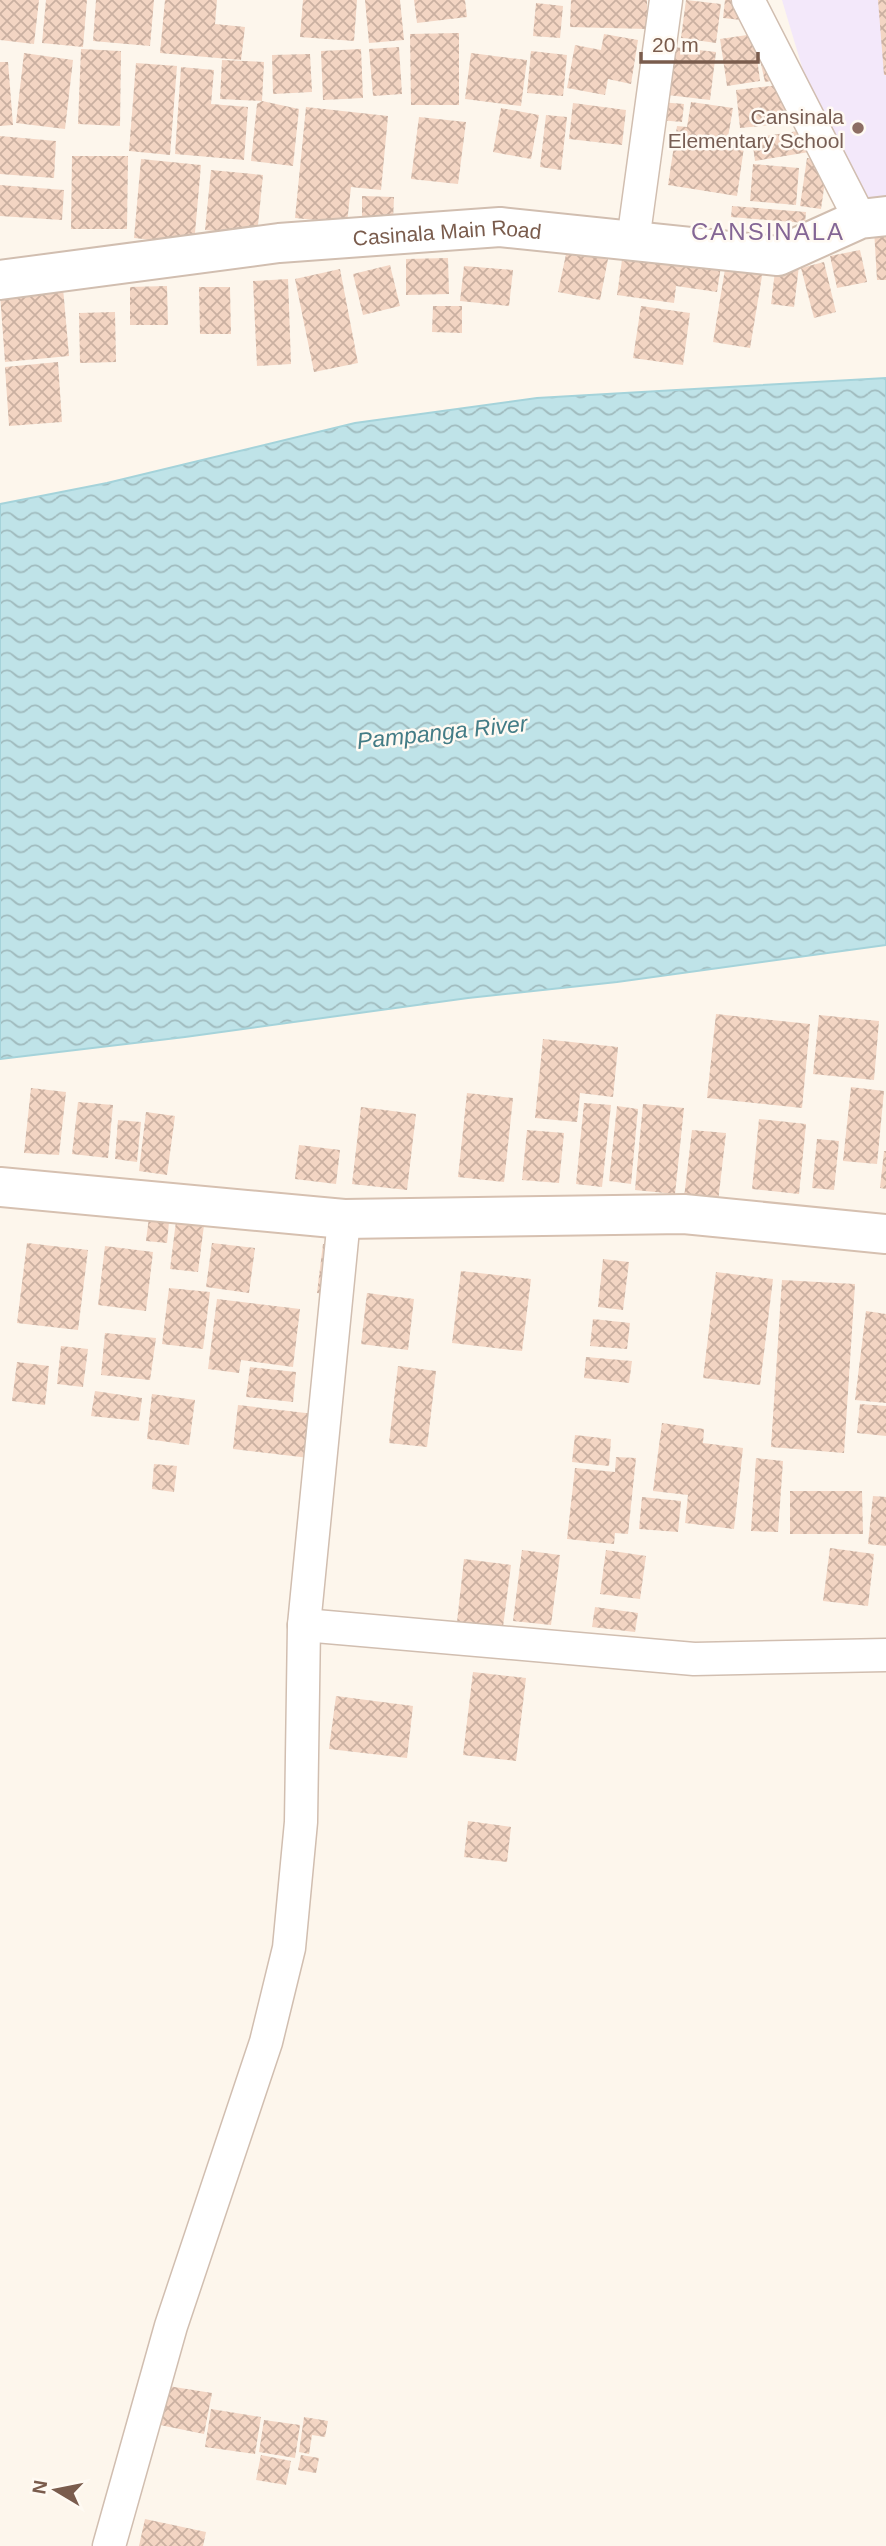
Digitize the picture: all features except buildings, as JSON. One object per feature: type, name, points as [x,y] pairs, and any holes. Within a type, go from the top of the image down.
[{"type":"main road","name":"Casinala Main Road","points":[[0,280],[279,243],[500,227],[778,256],[873,218]]},
{"type":"main road","points":[[0,1187],[344,1219],[684,1214],[886,1234]]},
{"type":"street","points":[[633,241],[666,0]]},
{"type":"street","points":[[748,0],[873,218]]},
{"type":"street","points":[[109,2546],[172,2326],[266,2042],[289,1948],[301,1822],[304,1625],[344,1219]]},
{"type":"street","points":[[304,1625],[694,1659],[886,1656]]},
{"type":"shaded area","name":"Cansinala Elementary School","points":[[782,0],[886,0],[886,207],[868,209],[805,77]]},
{"type":"water","name":"Pampanga River","points":[[886,378],[886,945],[617,982],[468,998],[0,1059],[0,504],[107,483],[355,423],[537,398]]},
{"type":"place","name":"Cansinala Elementary School","points":[[858,128]]},
{"type":"district","name":"CANSINALA","points":[[768,231]]}]
